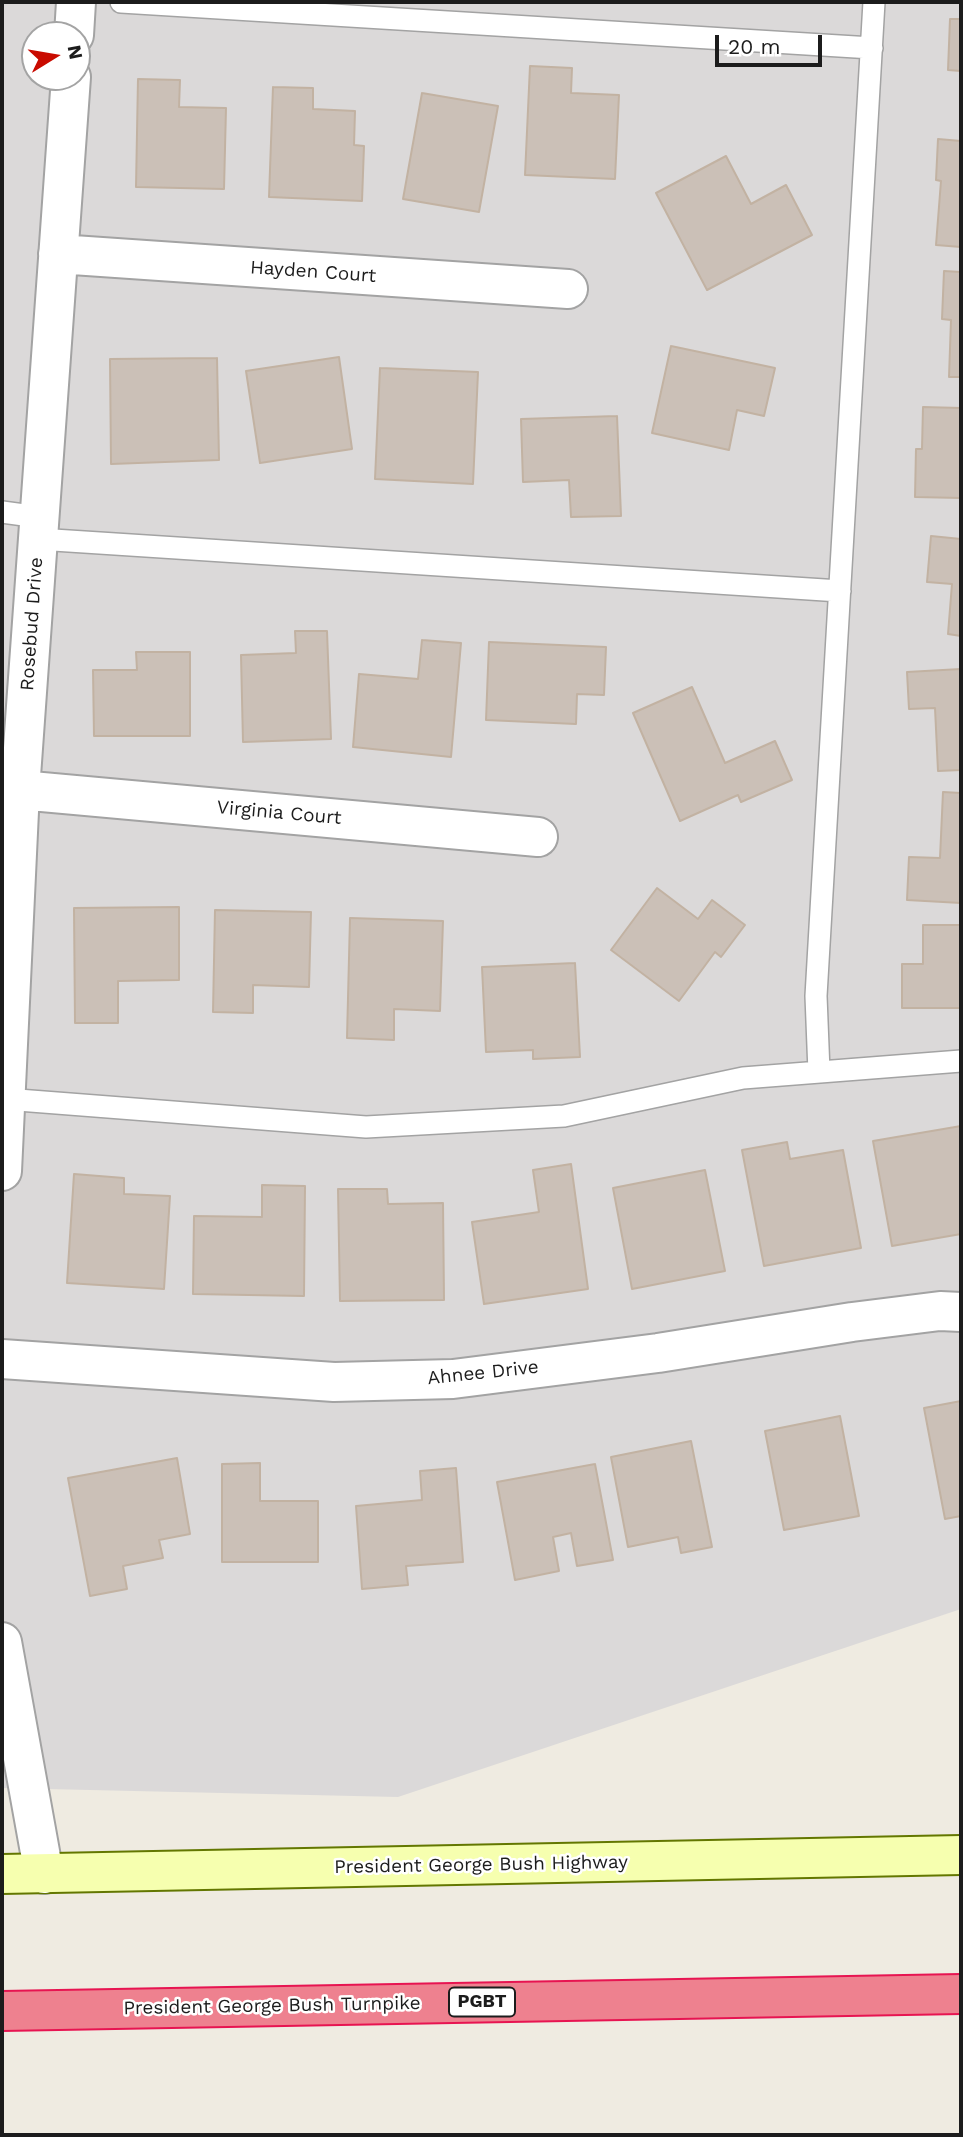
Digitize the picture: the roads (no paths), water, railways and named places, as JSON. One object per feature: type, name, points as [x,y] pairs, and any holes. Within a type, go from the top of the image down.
[{"type":"highway","name":"President George Bush Turnpike","points":[[2,2011],[961,1994]]},
{"type":"main road","name":"President George Bush Highway","points":[[2,1874],[961,1855]]},
{"type":"street","points":[[75,21],[76,2]]},
{"type":"street","name":"Rosebud Drive","points":[[2,1171],[20,790],[70,91]]},
{"type":"street","name":"Hayden Court","points":[[58,254],[568,289]]},
{"type":"street","name":"Virginia Court","points":[[20,790],[538,837]]},
{"type":"street","name":"Ahnee Drive","points":[[2,1359],[334,1382],[453,1379],[658,1353],[852,1322],[940,1311],[961,1312]]},
{"type":"street","points":[[2,1642],[44,1874]]},
{"type":"lane","points":[[121,2],[872,48]]},
{"type":"lane","points":[[819,1072],[816,996],[874,2]]},
{"type":"lane","points":[[2,512],[39,528],[840,591]]},
{"type":"lane","points":[[5,1099],[366,1127],[564,1116],[743,1078],[961,1061]]}]
